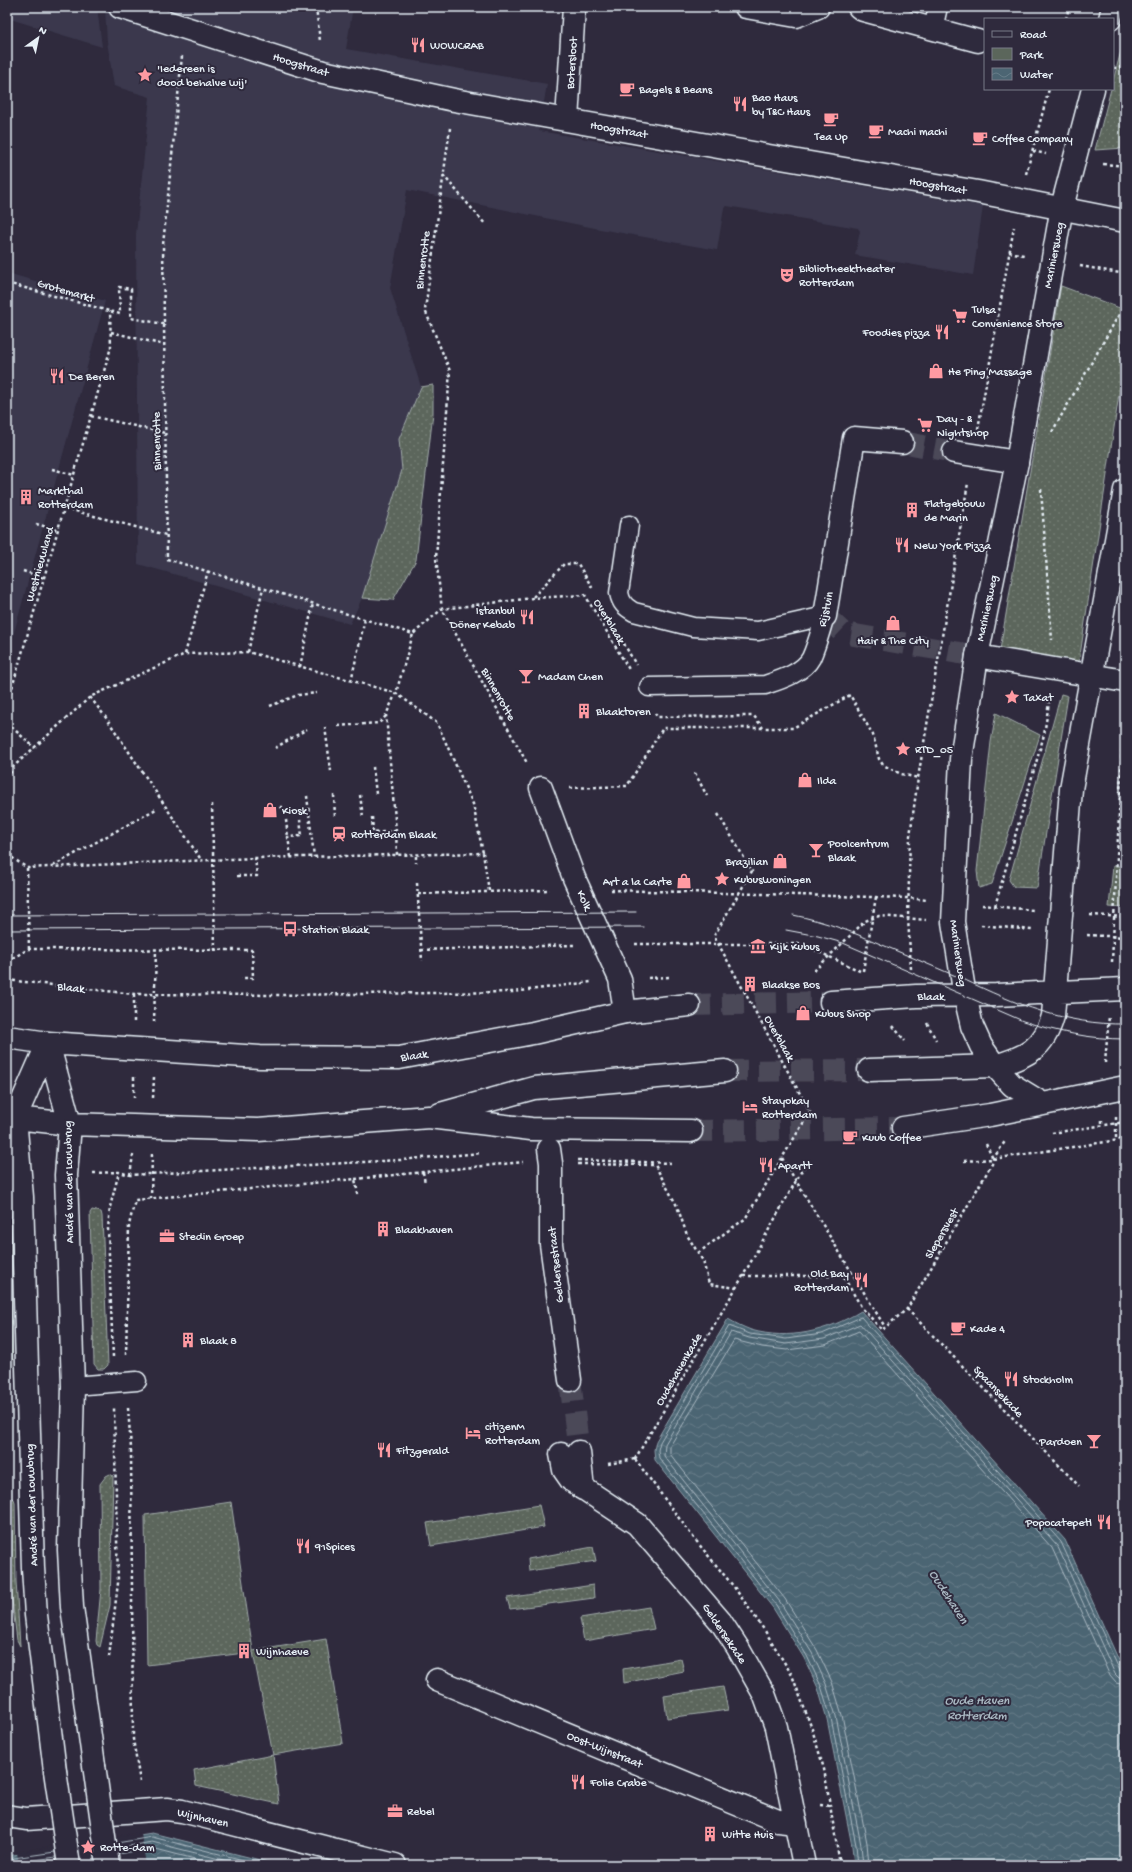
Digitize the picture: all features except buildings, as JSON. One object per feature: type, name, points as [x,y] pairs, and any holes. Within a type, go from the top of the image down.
[{"type":"main road","name":"Hoogstraat","points":[[120,7],[323,72],[454,100],[1019,199],[1125,221]]},
{"type":"main road","name":"Botersloot","points":[[567,120],[574,7]]},
{"type":"main road","points":[[746,7],[796,16],[818,7]]},
{"type":"main road","points":[[859,7],[863,10],[978,41]]},
{"type":"main road","points":[[1110,18],[1113,7]]},
{"type":"main road","name":"Mariniersweg","points":[[1043,1104],[1012,1085],[995,1066],[981,1046],[972,1026],[965,996],[953,913],[961,759],[976,656],[1017,462],[1062,207],[1093,90]]},
{"type":"main road","name":"Rijstuin","points":[[825,616],[854,438],[902,442]]},
{"type":"main road","points":[[964,454],[1017,462]]},
{"type":"main road","points":[[870,1070],[995,1066],[1010,1062],[1028,1053],[1043,1041],[1050,1030],[1053,1016],[1071,789],[1125,490]]},
{"type":"main road","points":[[976,656],[1125,681]]},
{"type":"main road","name":"Kolk","points":[[541,788],[580,889],[606,944],[620,979],[625,1012]]},
{"type":"main road","name":"Blaak","points":[[831,1002],[916,996],[965,996],[1118,989]]},
{"type":"main road","name":"Blaak","points":[[7,1037],[48,1043],[260,1057],[399,1058],[533,1033],[625,1012],[690,1005]]},
{"type":"main road","name":"André van der Louwbrug","points":[[48,1043],[11,1117],[22,1197],[33,1568],[36,1615],[55,1771],[69,1865]]},
{"type":"main road","name":"André van der Louwbrug","points":[[48,1043],[70,1124],[66,1175],[73,1386],[69,1550],[72,1607],[108,1865]]},
{"type":"main road","points":[[11,1117],[70,1124],[258,1130],[429,1116],[534,1088],[726,1071]]},
{"type":"main road","points":[[903,1128],[1043,1104],[1125,1087]]},
{"type":"main road","points":[[429,1116],[531,1129],[691,1131]]},
{"type":"main road","name":"Geldersestraat","points":[[549,1154],[551,1163],[551,1244],[570,1380]]},
{"type":"main road","name":"Geldersekade","points":[[570,1454],[564,1470],[571,1480],[637,1524],[721,1622],[764,1694],[776,1727],[804,1865]]},
{"type":"main road","name":"Oost-Wijnstraat","points":[[437,1680],[778,1821],[796,1823]]},
{"type":"main road","name":"Wijnhaven","points":[[7,1816],[26,1819],[167,1809],[182,1811],[395,1865]]},
{"type":"lane","points":[[933,29],[938,7]]},
{"type":"lane","points":[[629,525],[619,593],[621,602],[634,612],[693,627],[758,631],[825,616]]},
{"type":"lane","name":"Rijstuin","points":[[649,687],[765,685],[778,681],[803,667],[811,658],[825,616]]},
{"type":"lane","points":[[73,1386],[126,1381]]},
{"type":"path","points":[[1066,18],[1070,7]]},
{"type":"path","name":"Binnenrotte","points":[[185,28],[163,245],[166,559],[413,634]]},
{"type":"path","points":[[1125,54],[1122,67],[1125,77]]},
{"type":"path","points":[[1114,68],[1122,67]]},
{"type":"path","points":[[908,918],[910,836],[964,454],[1019,199],[1049,90]]},
{"type":"path","name":"Binnenrotte","points":[[454,100],[425,310],[450,371],[436,558],[442,609],[541,788]]},
{"type":"path","points":[[443,175],[486,225]]},
{"type":"path","name":"Grotemarkt","points":[[7,283],[120,314],[119,287],[131,289],[131,318],[164,324]]},
{"type":"path","points":[[1050,437],[1125,304]]},
{"type":"path","name":"Westnieuwland","points":[[7,705],[111,347],[110,311]]},
{"type":"path","points":[[111,332],[164,345]]},
{"type":"path","points":[[91,416],[165,434]]},
{"type":"path","points":[[52,469],[74,475]]},
{"type":"path","points":[[995,906],[1044,735],[1054,669],[1041,484]]},
{"type":"path","points":[[64,508],[166,535]]},
{"type":"path","points":[[36,524],[58,530]]},
{"type":"path","points":[[23,571],[44,578]]},
{"type":"path","points":[[185,654],[208,572]]},
{"type":"path","points":[[248,652],[263,588]]},
{"type":"path","name":"Overblaak","points":[[442,609],[555,596],[585,595],[633,676]]},
{"type":"path","points":[[300,666],[313,603]]},
{"type":"path","points":[[338,726],[379,723],[386,716],[396,694],[413,634],[442,609]]},
{"type":"path","points":[[351,681],[365,619]]},
{"type":"path","points":[[7,779],[14,766],[90,697],[185,654],[248,652],[396,694],[437,723],[473,804],[489,891]]},
{"type":"path","points":[[1125,681],[1114,916],[1118,989],[1103,1091],[1102,1126],[1125,1122]]},
{"type":"path","points":[[270,706],[298,695],[317,693]]},
{"type":"path","points":[[599,788],[627,786],[663,728],[793,728],[850,695],[873,735],[879,759],[883,765],[896,772],[918,778]]},
{"type":"path","points":[[90,697],[107,719],[202,861]]},
{"type":"path","points":[[653,710],[657,717],[754,716],[763,728]]},
{"type":"path","points":[[386,716],[397,855]]},
{"type":"path","points":[[7,724],[35,748]]},
{"type":"path","points":[[325,727],[331,771]]},
{"type":"path","points":[[275,748],[307,729]]},
{"type":"path","points":[[373,767],[376,794]]},
{"type":"path","points":[[696,773],[707,796]]},
{"type":"path","points":[[334,795],[335,818]]},
{"type":"path","points":[[360,795],[363,817]]},
{"type":"path","points":[[307,796],[314,857]]},
{"type":"path","points":[[212,804],[215,950]]},
{"type":"path","points":[[52,866],[156,809]]},
{"type":"path","points":[[1119,809],[1125,809]]},
{"type":"path","name":"Overblaak","points":[[698,1253],[745,1219],[810,1112],[714,936],[752,870],[718,814]]},
{"type":"path","points":[[372,817],[374,833],[396,831]]},
{"type":"path","points":[[286,820],[291,857]]},
{"type":"path","points":[[288,837],[302,836],[300,820]]},
{"type":"path","points":[[7,854],[27,868],[255,858],[397,855],[416,856],[483,853]]},
{"type":"path","points":[[416,856],[416,863]]},
{"type":"path","points":[[238,876],[257,876],[255,858]]},
{"type":"path","points":[[27,868],[29,949]]},
{"type":"path","points":[[417,883],[422,961]]},
{"type":"path","points":[[418,894],[580,889],[908,898],[953,913],[1061,923],[1114,916],[1125,917]]},
{"type":"path","points":[[876,897],[861,981],[872,1000],[927,1068]]},
{"type":"path","points":[[814,971],[860,925],[879,916],[908,918],[995,906],[1114,936],[1125,937]]},
{"type":"path","points":[[421,950],[606,944],[802,944],[863,972]]},
{"type":"path","points":[[7,960],[29,949],[252,950],[253,978],[241,978]]},
{"type":"path","name":"Blaak","points":[[7,980],[134,994],[278,995],[513,992],[620,979],[674,977]]},
{"type":"path","points":[[130,1175],[133,1157],[134,1126],[134,994]]},
{"type":"path","points":[[966,1117],[986,1144],[993,1159]]},
{"type":"path","name":"Slepersvest","points":[[743,1276],[842,1276],[862,1308],[882,1330],[907,1309],[992,1164],[993,1159],[1007,1139]]},
{"type":"path","points":[[964,1161],[993,1159],[1125,1139]]},
{"type":"path","points":[[140,1775],[133,1739],[131,1448],[126,1381],[108,1229],[110,1207],[119,1172],[130,1175],[400,1160],[485,1152]]},
{"type":"path","points":[[108,1662],[118,1583],[126,1381],[129,1224],[135,1200],[423,1172],[549,1154],[672,1163]]},
{"type":"path","points":[[782,1158],[885,1326]]},
{"type":"path","name":"Oudehavenkade","points":[[635,1459],[743,1276],[806,1163]]},
{"type":"path","points":[[570,1164],[655,1165],[678,1206],[687,1235],[703,1261],[709,1284],[736,1288]]},
{"type":"path","points":[[423,1172],[425,1183]]},
{"type":"path","points":[[355,1179],[358,1194]]},
{"type":"path","name":"Spaansekade","points":[[907,1309],[1079,1486]]},
{"type":"shaded area","points":[[7,7],[97,7],[102,47],[7,18]]},
{"type":"shaded area","points":[[105,7],[353,7],[346,49],[547,84],[539,131],[983,206],[973,275],[855,255],[860,231],[858,228],[727,206],[724,208],[717,250],[600,229],[407,190],[390,288],[421,387],[399,439],[402,470],[362,598],[350,624],[138,564],[136,234],[150,97],[114,86],[107,41]]},
{"type":"shaded area","name":"Markthal Rotterdam","points":[[7,273],[105,301],[7,658]]},
{"type":"green space","points":[[1125,36],[1125,148],[1095,150],[1111,90],[1114,90],[1114,77]]},
{"type":"green space","points":[[1061,286],[1125,310],[1125,354],[1079,662],[1000,650]]},
{"type":"green space","points":[[433,385],[433,413],[416,560],[393,600],[362,598],[402,470],[399,439],[421,387]]},
{"type":"green space","points":[[1061,694],[1068,696],[1037,888],[1014,887],[1009,880]]},
{"type":"green space","points":[[996,713],[1040,735],[992,884],[979,888],[977,871],[991,742]]},
{"type":"green space","points":[[1113,866],[1125,866],[1125,908],[1109,907]]},
{"type":"green space","points":[[92,1210],[101,1212],[102,1216],[108,1365],[104,1369],[98,1369],[94,1364],[90,1213]]},
{"type":"green space","points":[[7,1214],[9,1214],[13,1377],[7,1378]]},
{"type":"green space","points":[[110,1474],[113,1476],[110,1605],[100,1647],[97,1645],[96,1641],[101,1589],[100,1484],[106,1476]]},
{"type":"green space","points":[[7,1498],[14,1499],[15,1502],[16,1581],[20,1646],[17,1640],[7,1561]]},
{"type":"green space","points":[[231,1502],[253,1651],[326,1639],[343,1743],[273,1755],[253,1652],[147,1665],[145,1515]]},
{"type":"green space","points":[[539,1505],[544,1527],[431,1546],[427,1523]]},
{"type":"green space","points":[[593,1547],[596,1561],[529,1571],[528,1559]]},
{"type":"green space","points":[[593,1585],[594,1598],[510,1609],[507,1598]]},
{"type":"green space","points":[[649,1607],[654,1629],[584,1641],[580,1618]]},
{"type":"green space","points":[[681,1659],[684,1671],[624,1683],[623,1669]]},
{"type":"green space","points":[[723,1687],[728,1710],[667,1718],[664,1696]]},
{"type":"green space","points":[[273,1755],[279,1804],[196,1786],[194,1770]]},
{"type":"water","name":"Oude Haven Rotterdam","points":[[861,1311],[1065,1540],[1125,1674],[1125,1865],[854,1865],[852,1846],[827,1719],[818,1688],[804,1658],[773,1608],[655,1460],[654,1450],[656,1441],[728,1319],[751,1330],[765,1333],[794,1334],[822,1329]]},
{"type":"water","points":[[152,1833],[280,1865],[7,1865],[7,1856]]},
{"type":"pier","points":[[141,1833],[146,1865],[19,1865],[17,1852]]},
{"type":"tunnel","points":[[902,442],[954,452]]},
{"type":"tunnel","points":[[825,616],[843,633],[977,656]]},
{"type":"tunnel","points":[[689,1005],[831,1002]]},
{"type":"tunnel","points":[[725,1071],[869,1070]]},
{"type":"tunnel","points":[[691,1131],[903,1128]]},
{"type":"tunnel","points":[[570,1380],[579,1452]]},
{"type":"tram line","points":[[7,915],[636,912]]},
{"type":"tram line","points":[[793,915],[828,924],[851,932],[1002,997],[1041,1011],[1082,1021],[1125,1024]]},
{"type":"tram line","points":[[7,930],[644,927]]},
{"type":"tram line","points":[[786,930],[818,936],[843,943],[1023,1021],[1074,1034],[1099,1038],[1125,1039]]},
{"type":"place","name":"WOWCRAB","points":[[418,45]]},
{"type":"place","name":"'Iedereen is dood behalve wij'","points":[[145,75]]},
{"type":"place","name":"Bagels & Beans","points":[[627,89]]},
{"type":"place","name":"Bao Haus by T&C Haus","points":[[740,104]]},
{"type":"place","name":"Tea Up","points":[[831,119]]},
{"type":"place","name":"Machi machi","points":[[876,131]]},
{"type":"place","name":"Coffee Company","points":[[980,138]]},
{"type":"place","name":"Bibliotheektheater Rotterdam","points":[[787,275]]},
{"type":"place","name":"Tulsa Convenience Store","points":[[960,316]]},
{"type":"place","name":"Foodies pizza","points":[[942,332]]},
{"type":"place","name":"He Ping Massage","points":[[936,371]]},
{"type":"place","name":"De Beren","points":[[57,376]]},
{"type":"place","name":"Day - & Nightshop","points":[[925,425]]},
{"type":"place","name":"Markthal Rotterdam","points":[[26,497]]},
{"type":"place","name":"Flatgebouw de Marin","points":[[912,510]]},
{"type":"place","name":"New York Pizza","points":[[902,545]]},
{"type":"place","name":"Istanbul Döner Kebab","points":[[527,617]]},
{"type":"place","name":"Hair & The City","points":[[893,623]]},
{"type":"place","name":"Madam Chen","points":[[526,676]]},
{"type":"place","name":"Taxat","points":[[1012,697]]},
{"type":"place","name":"Blaaktoren","points":[[584,711]]},
{"type":"place","name":"RTD_05","points":[[903,749]]},
{"type":"place","name":"Ilda","points":[[805,780]]},
{"type":"place","name":"Kiosk","points":[[270,810]]},
{"type":"place","name":"Rotterdam Blaak","points":[[339,834]]},
{"type":"place","name":"Poolcentrum Blaak","points":[[816,850]]},
{"type":"place","name":"Brazilian","points":[[780,861]]},
{"type":"place","name":"Kubuswoningen","points":[[722,879]]},
{"type":"place","name":"Art a la Carte","points":[[684,881]]},
{"type":"place","name":"Station Blaak","points":[[290,929]]},
{"type":"place","name":"Kijk Kubus","points":[[758,946]]},
{"type":"place","name":"Blaakse Bos","points":[[750,984]]},
{"type":"place","name":"Kubus Shop","points":[[803,1013]]},
{"type":"place","name":"Stayokay Rotterdam","points":[[750,1107]]},
{"type":"place","name":"Kuub Coffee","points":[[850,1137]]},
{"type":"place","name":"Apartt","points":[[766,1165]]},
{"type":"place","name":"Blaakhaven","points":[[383,1229]]},
{"type":"place","name":"Stedin Groep","points":[[167,1236]]},
{"type":"place","name":"Old Bay Rotterdam","points":[[861,1280]]},
{"type":"place","name":"Kade 4","points":[[958,1328]]},
{"type":"place","name":"Blaak 8","points":[[188,1340]]},
{"type":"place","name":"Stockholm","points":[[1011,1379]]},
{"type":"place","name":"citizenM Rotterdam","points":[[473,1433]]},
{"type":"place","name":"Pardoen","points":[[1094,1441]]},
{"type":"place","name":"Fitzgerald","points":[[384,1450]]},
{"type":"place","name":"Popocatepetl","points":[[1104,1522]]},
{"type":"place","name":"91Spices","points":[[303,1546]]},
{"type":"place","name":"Wijnhaeve","points":[[244,1651]]},
{"type":"place","name":"Folie Crabe","points":[[578,1782]]},
{"type":"place","name":"Rebel","points":[[395,1811]]},
{"type":"place","name":"Witte Huis","points":[[710,1834]]},
{"type":"place","name":"Rotte-dam","points":[[88,1847]]},
{"type":"water label","name":"Oudehaven","points":[[950,1596]]}]
